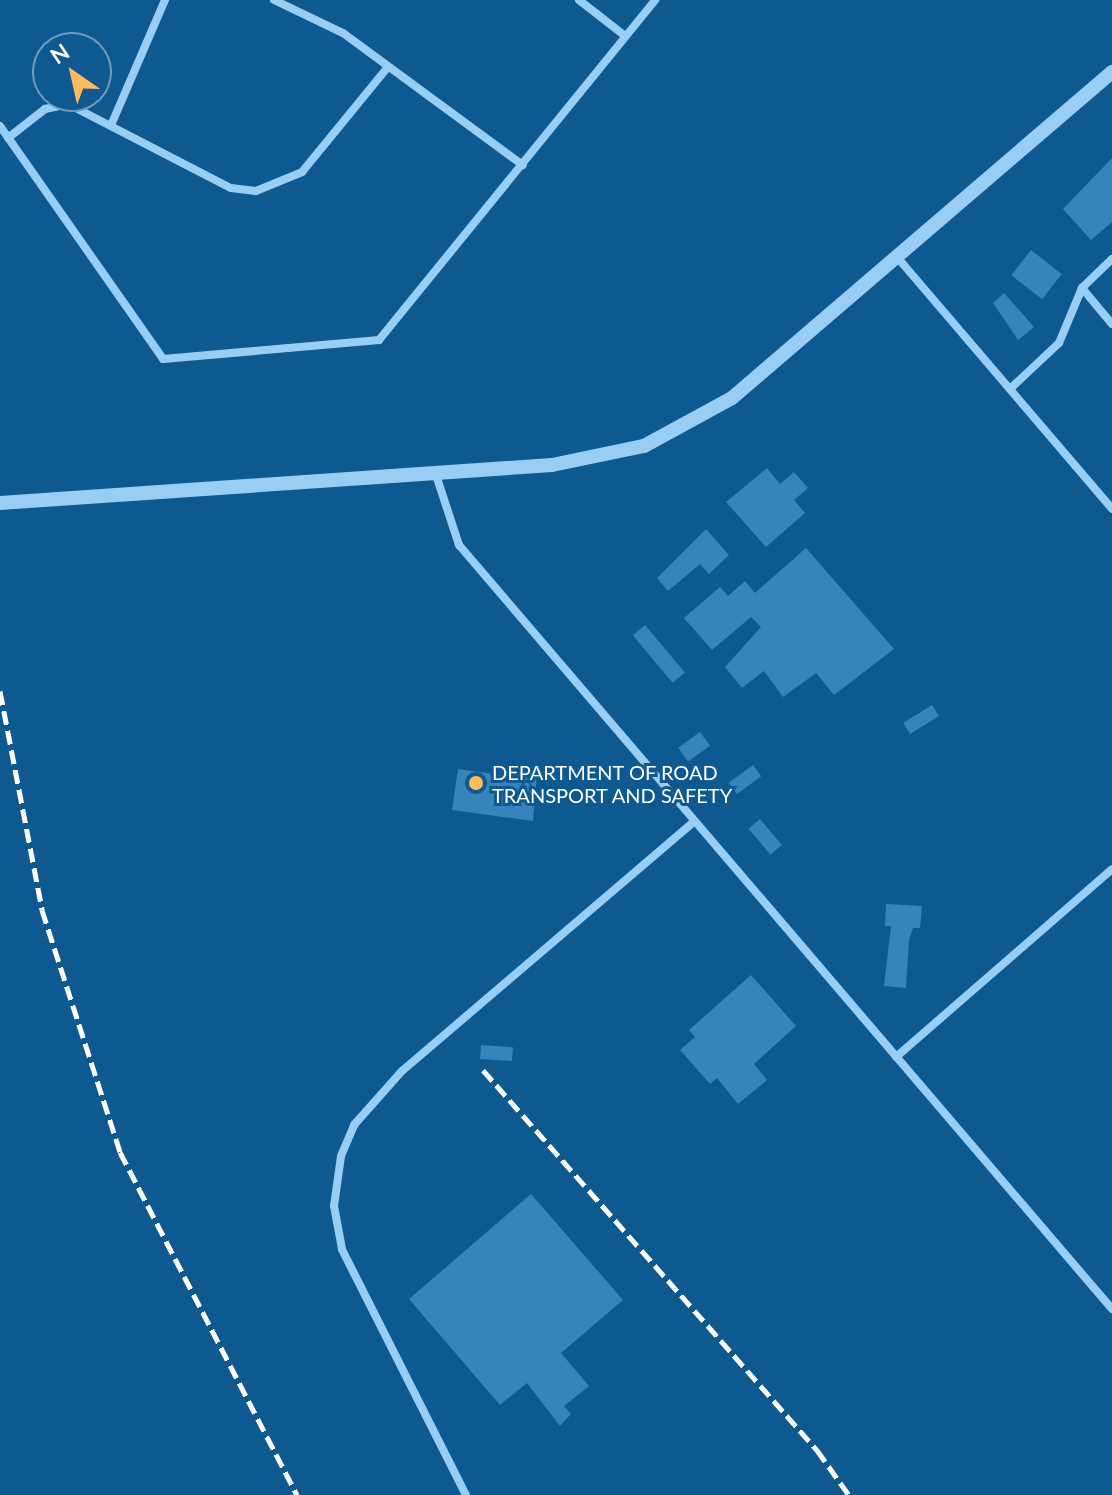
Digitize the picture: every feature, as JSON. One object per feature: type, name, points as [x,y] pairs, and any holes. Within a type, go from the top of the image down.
[{"type":"street","points":[[112,123],[165,0]]},
{"type":"street","points":[[274,0],[334,28],[523,165]]},
{"type":"street","points":[[579,0],[625,36]]},
{"type":"street","points":[[0,126],[155,352],[168,360],[382,339],[655,0]]},
{"type":"street","points":[[8,138],[60,104],[112,123],[231,188],[273,188],[302,172],[387,68]]},
{"type":"street","points":[[0,503],[436,475],[595,460],[669,436],[732,398],[1112,72]]},
{"type":"street","points":[[897,257],[1112,509]]},
{"type":"street","points":[[1010,389],[1059,343],[1082,288],[1112,259]]},
{"type":"street","points":[[1082,288],[1112,324]]},
{"type":"street","points":[[436,475],[459,545],[1112,1309]]},
{"type":"street","points":[[466,1495],[342,1249],[334,1206],[341,1156],[354,1125],[402,1071],[694,822]]},
{"type":"street","points":[[896,1057],[1112,869]]},
{"type":"building","points":[[1112,158],[1112,222],[1091,240],[1063,209]]},
{"type":"building","points":[[1031,250],[1062,274],[1042,299],[1011,275]]},
{"type":"building","points":[[1004,293],[1034,327],[1018,340],[993,303]]},
{"type":"building","points":[[767,468],[780,484],[794,472],[808,488],[794,500],[805,513],[766,547],[726,502]]},
{"type":"building","points":[[706,529],[729,555],[709,574],[700,564],[668,591],[657,578]]},
{"type":"building","points":[[806,548],[894,649],[834,695],[816,673],[783,697],[764,671],[742,688],[725,667],[761,627],[751,617],[712,650],[684,618],[720,587],[728,596],[745,581],[755,593]]},
{"type":"building","points":[[645,625],[685,672],[673,683],[633,635]]},
{"type":"building","points":[[932,705],[939,716],[910,734],[903,723]]},
{"type":"building","points":[[700,732],[710,746],[688,762],[678,748]]},
{"type":"building","points":[[753,765],[761,776],[737,794],[729,783]]},
{"type":"building","points":[[458,769],[522,778],[523,773],[537,774],[533,821],[452,810]]},
{"type":"building","points":[[760,819],[782,845],[770,855],[749,829]]},
{"type":"building","points":[[886,904],[922,906],[920,928],[913,928],[909,940],[906,988],[884,986],[891,926],[885,926]]},
{"type":"building","points":[[751,975],[796,1026],[754,1064],[767,1080],[738,1104],[717,1078],[710,1084],[680,1050],[695,1037],[689,1030]]},
{"type":"building","points":[[481,1045],[513,1047],[512,1061],[480,1059]]},
{"type":"building","points":[[531,1194],[623,1300],[561,1353],[589,1386],[564,1406],[571,1414],[560,1426],[527,1383],[500,1405],[409,1299]]},
{"type":"railway","points":[[0,691],[42,910],[120,1152],[297,1495]]},
{"type":"railway","points":[[483,1070],[817,1450],[849,1495]]},
{"type":"place","name":"DEPARTMENT OF ROAD TRANSPORT AND SAFETY","points":[[476,783]]}]
